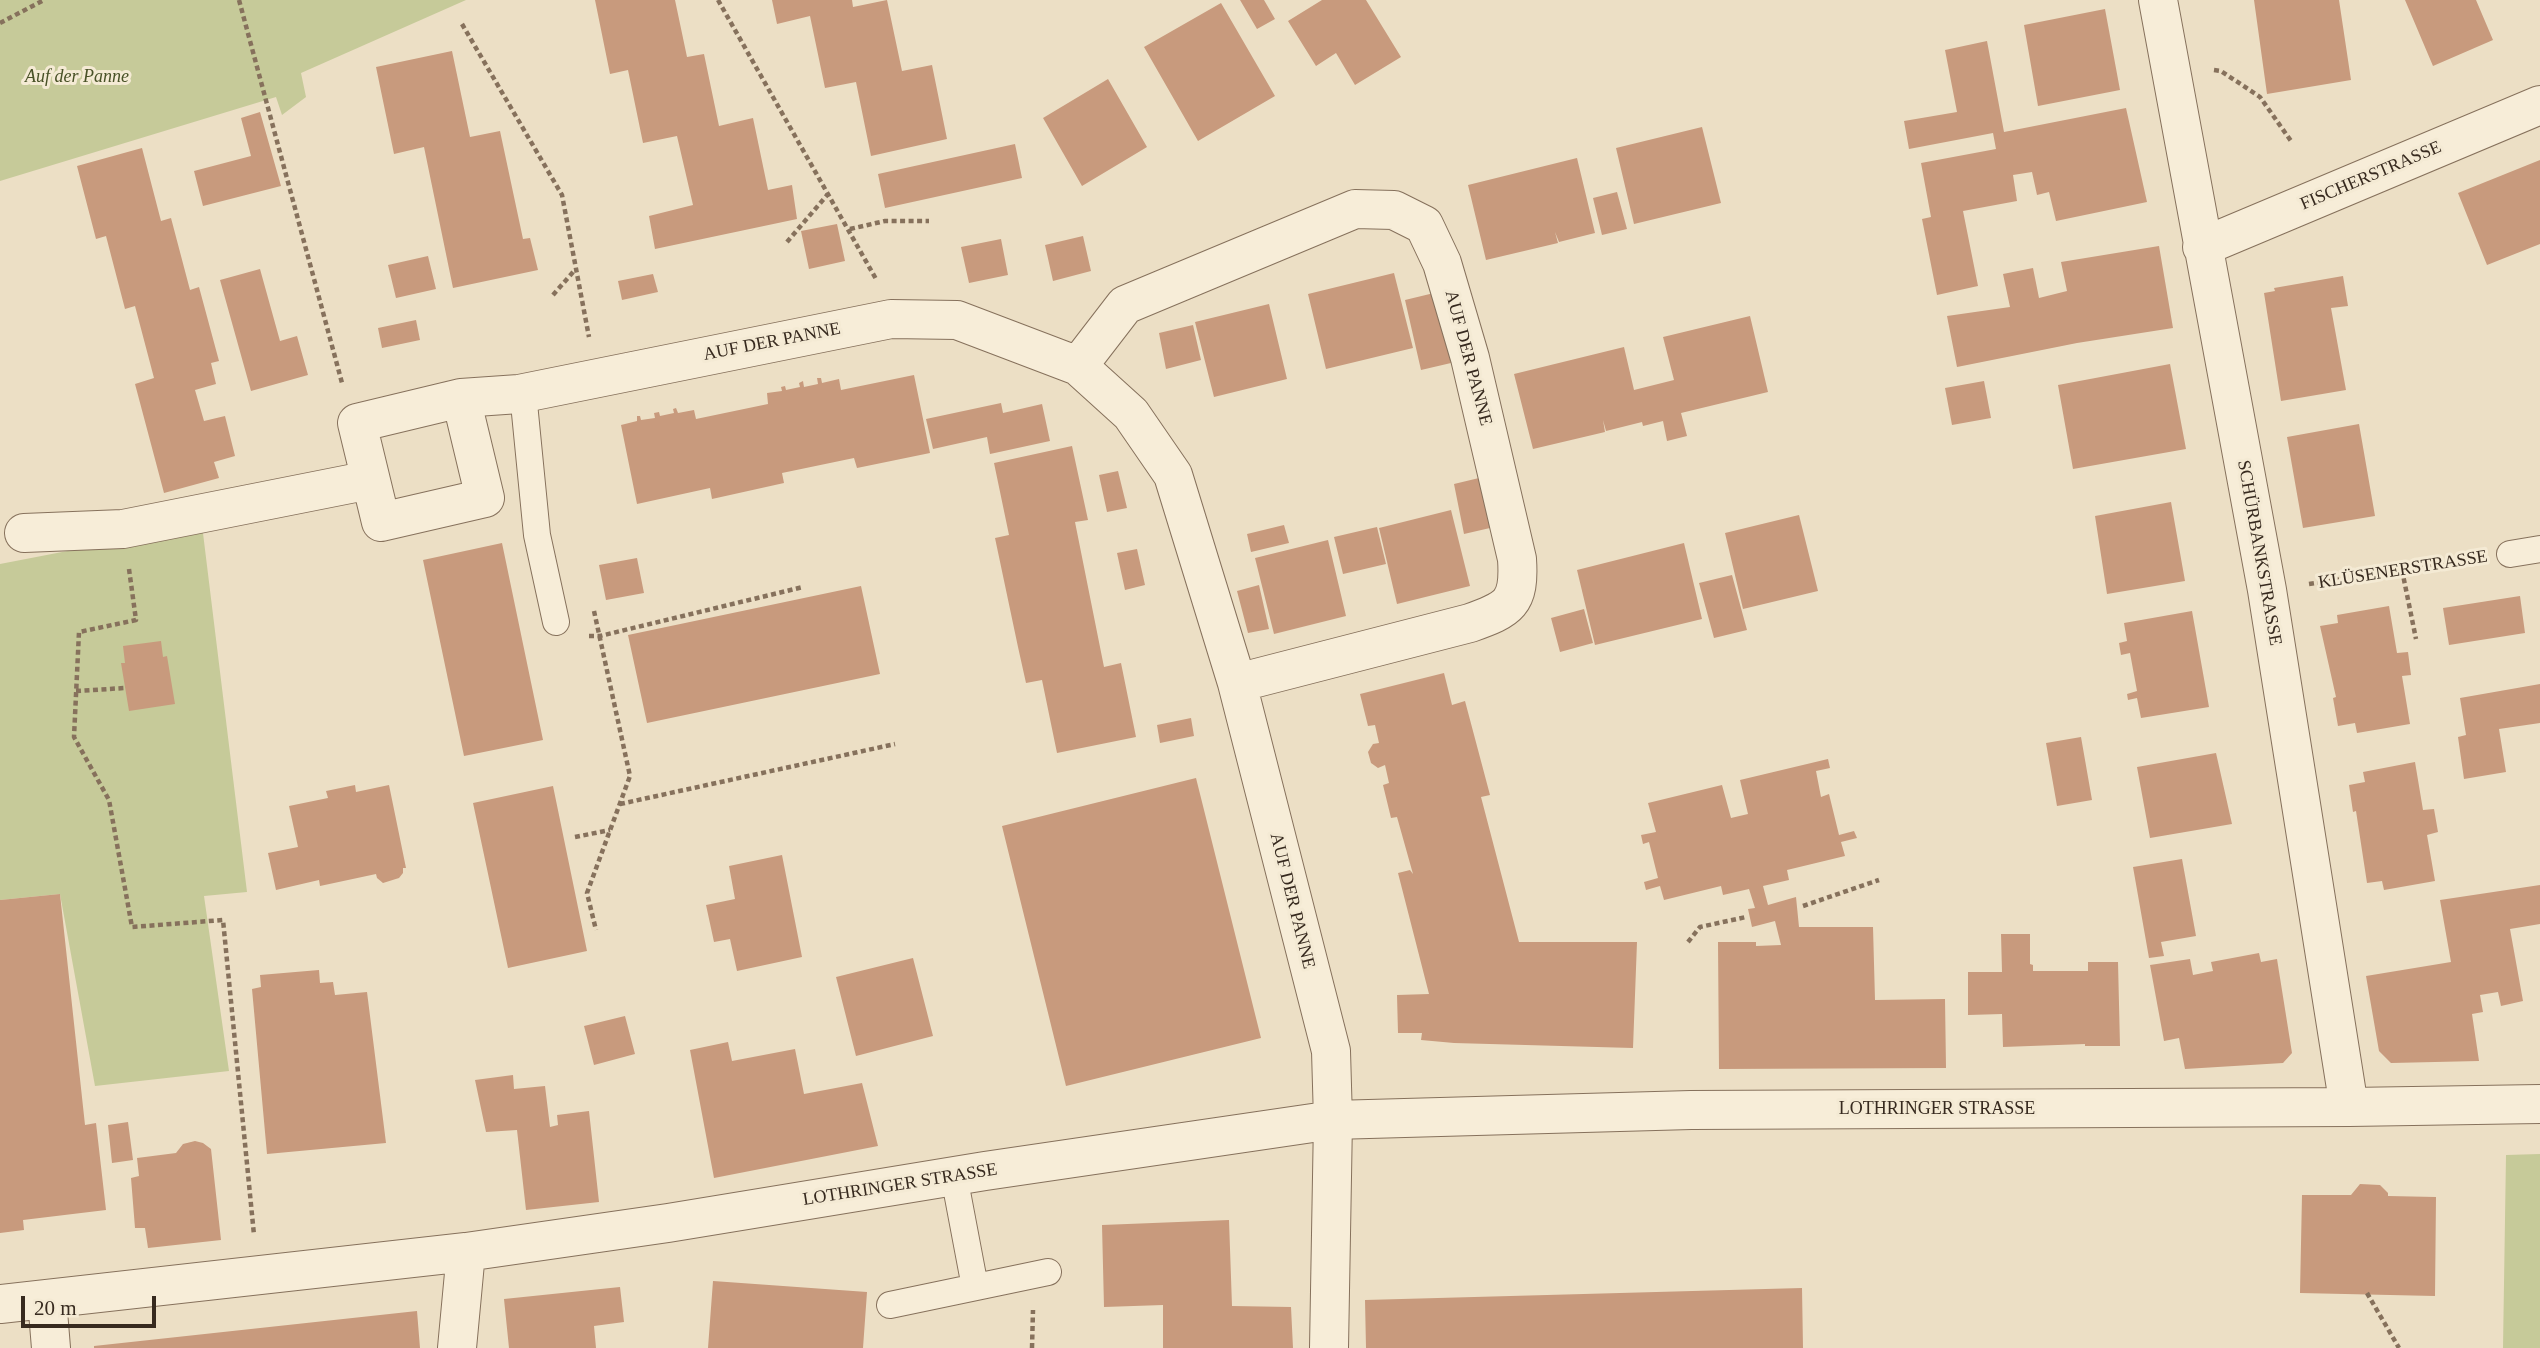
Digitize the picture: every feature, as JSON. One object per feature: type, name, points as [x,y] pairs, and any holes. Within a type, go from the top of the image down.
[{"type":"street","name":"SCHÜRBANKSTRASSE","points":[[2158,0],[2267,590],[2349,1107]]},
{"type":"street","name":"FISCHERSTRASSE","points":[[2202,247],[2540,105]]},
{"type":"street","name":"AUF DER PANNE","points":[[1078,366],[1125,305],[1355,209],[1394,210],[1424,225],[1442,263],[1473,372],[1517,559],[1518,578],[1513,599],[1502,611],[1470,623],[1237,683]]},
{"type":"street","name":"AUF DER PANNE","points":[[357,423],[461,398],[523,393],[891,318],[957,320],[1078,366],[1131,414],[1172,475],[1237,683],[1331,1051],[1333,1120]]},
{"type":"street","points":[[357,423],[381,523],[485,498],[461,398]]},
{"type":"street","points":[[24,533],[123,529],[370,480]]},
{"type":"street","name":"LOTHRINGER STRASSE","points":[[0,1304],[466,1252],[1333,1120],[1691,1110],[2540,1104]]},
{"type":"street","points":[[1329,1348],[1333,1120]]},
{"type":"street","points":[[457,1348],[466,1252]]},
{"type":"street","points":[[47,1299],[51,1348]]},
{"type":"lane","points":[[523,393],[537,535],[556,622]]},
{"type":"lane","name":"KLÜSENERSTRASSE","points":[[2510,554],[2540,549]]},
{"type":"lane","points":[[954,1176],[975,1287]]},
{"type":"lane","points":[[890,1305],[1048,1272]]},
{"type":"path","points":[[0,23],[44,0]]},
{"type":"path","points":[[239,0],[343,387],[357,423]]},
{"type":"path","points":[[718,0],[850,229],[882,290],[891,318]]},
{"type":"path","points":[[462,24],[562,195],[597,377]]},
{"type":"path","points":[[2168,60],[2221,71],[2260,97],[2291,141]]},
{"type":"path","points":[[787,242],[828,194]]},
{"type":"path","points":[[850,229],[886,221],[929,221]]},
{"type":"path","points":[[553,295],[575,270]]},
{"type":"path","points":[[123,529],[136,620],[79,632],[74,737],[110,800],[132,927],[223,920],[258,1274]]},
{"type":"path","name":"KLÜSENERSTRASSE","points":[[2267,590],[2510,554]]},
{"type":"path","points":[[2402,570],[2416,639]]},
{"type":"path","points":[[587,636],[600,636],[803,587]]},
{"type":"path","points":[[594,610],[630,776],[587,893],[596,930]]},
{"type":"path","points":[[76,691],[125,688]]},
{"type":"path","points":[[620,804],[895,744]]},
{"type":"path","points":[[575,837],[610,830]]},
{"type":"path","points":[[1803,906],[1879,880]]},
{"type":"path","points":[[1688,942],[1700,927],[1746,917]]},
{"type":"path","points":[[2367,1293],[2399,1348]]},
{"type":"green space","name":"Auf der Panne","points":[[0,0],[466,0],[301,73],[306,97],[282,115],[276,97],[0,181]]},
{"type":"green space","points":[[202,525],[247,892],[204,896],[229,1071],[95,1086],[60,894],[0,900],[0,564]]},
{"type":"green space","points":[[2540,1154],[2540,1348],[2503,1348],[2506,1155]]},
{"type":"building","points":[[595,0],[675,0],[687,57],[704,54],[719,126],[753,118],[768,190],[792,185],[797,219],[655,249],[649,216],[693,205],[677,136],[643,143],[628,70],[610,74]]},
{"type":"building","points":[[772,0],[852,0],[853,7],[887,0],[902,71],[932,65],[947,139],[871,156],[856,82],[825,88],[810,16],[777,24]]},
{"type":"building","points":[[1240,0],[1264,0],[1275,19],[1257,29]]},
{"type":"building","points":[[1322,0],[1366,0],[1401,57],[1355,85],[1336,53],[1316,66],[1288,21]]},
{"type":"building","points":[[2254,0],[2339,0],[2351,80],[2267,94]]},
{"type":"building","points":[[2405,0],[2476,0],[2493,40],[2433,66]]},
{"type":"building","points":[[1221,3],[1275,96],[1198,141],[1144,47]]},
{"type":"building","points":[[2105,9],[2120,90],[2038,106],[2024,25]]},
{"type":"building","points":[[1987,41],[2004,132],[2126,108],[2147,202],[2056,221],[2049,192],[2037,195],[2032,172],[2013,175],[2017,201],[1963,211],[1978,286],[1937,295],[1922,219],[1931,217],[1921,163],[1996,149],[1993,133],[1909,149],[1904,121],[1957,112],[1945,50]]},
{"type":"building","points":[[452,51],[470,137],[500,131],[523,239],[530,238],[538,270],[453,288],[424,147],[394,154],[376,67]]},
{"type":"building","points":[[1108,79],[1147,147],[1082,186],[1043,118]]},
{"type":"building","points":[[260,112],[281,186],[203,206],[194,171],[251,156],[241,118]]},
{"type":"building","points":[[1702,127],[1721,203],[1634,224],[1616,148]]},
{"type":"building","points":[[1015,144],[1022,178],[885,208],[878,174]]},
{"type":"building","points":[[142,148],[161,221],[171,218],[190,290],[199,287],[219,361],[211,363],[216,384],[195,390],[204,421],[225,416],[235,456],[214,462],[219,478],[164,493],[135,384],[154,378],[135,306],[125,309],[106,236],[96,239],[77,166]]},
{"type":"building","points":[[1577,158],[1595,233],[1559,242],[1555,232],[1558,243],[1486,260],[1468,185]]},
{"type":"building","points":[[2540,160],[2540,244],[2487,265],[2458,193]]},
{"type":"building","points":[[1617,192],[1627,229],[1602,235],[1593,198]]},
{"type":"building","points":[[837,224],[845,261],[809,269],[801,231]]},
{"type":"building","points":[[1083,236],[1091,271],[1053,281],[1045,245]]},
{"type":"building","points":[[1001,239],[1008,275],[969,283],[961,247]]},
{"type":"building","points":[[2159,246],[2173,328],[2077,343],[1957,367],[1947,316],[2010,307],[2003,274],[2033,268],[2039,298],[2067,291],[2061,262]]},
{"type":"building","points":[[428,256],[436,289],[396,298],[388,265]]},
{"type":"building","points":[[260,269],[280,341],[297,336],[308,375],[251,391],[220,280]]},
{"type":"building","points":[[1394,273],[1413,348],[1326,369],[1308,294]]},
{"type":"building","points":[[653,274],[658,292],[622,300],[618,281]]},
{"type":"building","points":[[2343,276],[2348,306],[2331,308],[2346,390],[2281,401],[2264,293],[2275,291],[2274,288]]},
{"type":"building","points":[[1434,293],[1451,363],[1421,370],[1405,300]]},
{"type":"building","points":[[1269,304],[1287,379],[1214,397],[1195,322]]},
{"type":"building","points":[[1750,316],[1768,392],[1681,413],[1687,436],[1667,441],[1663,421],[1643,426],[1642,422],[1606,431],[1603,420],[1605,432],[1533,449],[1514,374],[1624,347],[1634,390],[1674,380],[1663,337]]},
{"type":"building","points":[[416,320],[420,340],[382,348],[378,328]]},
{"type":"building","points":[[1193,325],[1201,360],[1166,369],[1159,333]]},
{"type":"building","points":[[2170,364],[2186,449],[2073,469],[2058,385]]},
{"type":"building","points":[[914,375],[930,453],[857,468],[854,458],[782,473],[784,483],[712,499],[710,488],[637,504],[621,425],[637,421],[637,416],[640,416],[641,420],[655,418],[654,413],[659,412],[660,416],[674,413],[673,409],[676,408],[678,413],[694,410],[696,419],[768,404],[767,393],[782,391],[781,387],[785,386],[786,390],[800,387],[799,383],[803,381],[804,387],[818,384],[817,378],[821,378],[822,383],[839,379],[841,390]]},
{"type":"building","points":[[1984,381],[1991,418],[1952,425],[1945,388]]},
{"type":"building","points":[[1001,403],[1003,413],[1042,404],[1050,441],[990,454],[987,437],[933,449],[926,419]]},
{"type":"building","points":[[2359,424],[2375,516],[2303,528],[2287,437]]},
{"type":"building","points":[[1072,446],[1088,520],[1075,522],[1104,667],[1121,663],[1136,737],[1057,753],[1042,680],[1026,683],[1018,647],[995,538],[1009,535],[994,463]]},
{"type":"building","points":[[1118,471],[1127,508],[1107,512],[1099,475]]},
{"type":"building","points":[[1479,478],[1490,528],[1464,534],[1454,484]]},
{"type":"building","points":[[2171,502],[2185,581],[2107,594],[2095,516]]},
{"type":"building","points":[[1451,510],[1470,586],[1397,604],[1379,528]]},
{"type":"building","points":[[1799,515],[1818,591],[1743,609],[1725,533]]},
{"type":"building","points":[[1284,525],[1289,543],[1251,552],[1247,534]]},
{"type":"building","points":[[1377,527],[1386,564],[1343,574],[1334,537]]},
{"type":"building","points":[[1328,540],[1346,616],[1274,634],[1255,558]]},
{"type":"building","points":[[502,543],[543,740],[464,756],[423,560]]},
{"type":"building","points":[[1684,543],[1702,619],[1595,645],[1577,570]]},
{"type":"building","points":[[1137,549],[1145,585],[1125,590],[1117,553]]},
{"type":"building","points":[[637,558],[644,593],[606,600],[599,565]]},
{"type":"building","points":[[1732,575],[1747,630],[1714,638],[1699,583]]},
{"type":"building","points":[[1259,585],[1269,629],[1248,633],[1237,591]]},
{"type":"building","points":[[861,586],[880,674],[647,723],[628,635]]},
{"type":"building","points":[[2520,596],[2525,633],[2449,645],[2443,608]]},
{"type":"building","points":[[2389,606],[2397,653],[2408,652],[2411,675],[2402,676],[2410,724],[2357,733],[2355,723],[2338,726],[2333,698],[2336,697],[2320,626],[2338,623],[2337,615]]},
{"type":"building","points":[[1584,609],[1593,643],[1560,652],[1551,618]]},
{"type":"building","points":[[2192,611],[2209,707],[2141,718],[2137,698],[2128,700],[2127,694],[2137,691],[2130,653],[2121,655],[2119,643],[2127,641],[2124,623]]},
{"type":"building","points":[[161,641],[163,657],[167,656],[175,704],[129,711],[121,663],[125,663],[123,646]]},
{"type":"building","points":[[1444,673],[1452,705],[1465,701],[1490,795],[1481,797],[1519,942],[1637,942],[1633,1048],[1454,1043],[1421,1040],[1422,1033],[1398,1033],[1397,995],[1429,994],[1398,873],[1410,870],[1413,874],[1397,817],[1391,818],[1383,785],[1389,783],[1385,765],[1378,768],[1371,763],[1368,752],[1373,744],[1379,743],[1375,725],[1368,726],[1360,694]]},
{"type":"building","points":[[2540,684],[2540,723],[2499,729],[2506,772],[2464,779],[2458,737],[2466,735],[2460,698]]},
{"type":"building","points":[[1191,718],[1194,736],[1160,743],[1157,725]]},
{"type":"building","points":[[2081,737],[2092,800],[2057,806],[2046,743]]},
{"type":"building","points":[[2216,753],[2232,824],[2150,838],[2137,767]]},
{"type":"building","points":[[1828,759],[1830,768],[1816,771],[1821,797],[1829,794],[1839,835],[1854,831],[1857,838],[1841,842],[1845,856],[1787,870],[1789,880],[1763,886],[1768,905],[1796,897],[1799,927],[1873,927],[1875,1000],[1945,999],[1946,1068],[1719,1069],[1718,942],[1756,942],[1756,946],[1781,945],[1775,921],[1752,927],[1748,909],[1755,908],[1749,889],[1723,895],[1721,886],[1664,900],[1660,886],[1646,890],[1644,882],[1658,878],[1649,842],[1643,844],[1641,835],[1656,832],[1648,803],[1722,785],[1731,818],[1748,814],[1740,780]]},
{"type":"building","points":[[2415,762],[2423,810],[2434,809],[2438,832],[2427,835],[2435,881],[2384,890],[2382,881],[2367,883],[2356,811],[2353,812],[2349,785],[2365,782],[2363,772]]},
{"type":"building","points":[[1196,778],[1261,1038],[1066,1086],[1002,826]]},
{"type":"building","points":[[355,785],[356,792],[389,785],[406,868],[403,868],[403,873],[399,878],[383,883],[376,874],[320,886],[319,880],[276,890],[268,853],[298,847],[289,806],[328,798],[326,791]]},
{"type":"building","points":[[553,786],[587,951],[508,968],[473,803]]},
{"type":"building","points":[[782,855],[802,957],[737,971],[730,939],[714,942],[706,905],[735,899],[729,866]]},
{"type":"building","points":[[2182,859],[2196,936],[2161,942],[2164,956],[2149,958],[2133,867]]},
{"type":"building","points":[[2540,885],[2540,924],[2510,929],[2523,1001],[2501,1006],[2498,992],[2480,995],[2483,1012],[2472,1014],[2479,1061],[2391,1063],[2379,1051],[2366,976],[2451,962],[2440,900]]},
{"type":"building","points":[[60,894],[85,1125],[96,1123],[106,1210],[23,1220],[24,1230],[0,1233],[0,900]]},
{"type":"building","points":[[2001,934],[2030,934],[2030,964],[2033,965],[2033,971],[2088,971],[2088,962],[2118,962],[2120,1046],[2085,1044],[2003,1047],[2002,1014],[1968,1015],[1968,972],[2002,972]]},
{"type":"building","points":[[2259,953],[2261,962],[2277,959],[2292,1053],[2283,1063],[2185,1069],[2179,1038],[2164,1041],[2150,965],[2190,959],[2193,975],[2213,971],[2211,962]]},
{"type":"building","points":[[913,958],[933,1036],[856,1056],[836,977]]},
{"type":"building","points":[[319,970],[320,983],[333,982],[335,995],[367,992],[386,1143],[267,1154],[252,989],[261,987],[260,975]]},
{"type":"building","points":[[625,1016],[635,1054],[594,1065],[584,1026]]},
{"type":"building","points":[[728,1042],[732,1061],[795,1049],[804,1094],[862,1083],[878,1146],[714,1178],[690,1050]]},
{"type":"building","points":[[513,1075],[514,1089],[545,1086],[550,1127],[558,1125],[557,1115],[589,1111],[599,1202],[526,1210],[517,1130],[486,1132],[475,1080]]},
{"type":"building","points":[[128,1122],[133,1160],[112,1163],[108,1125]]},
{"type":"building","points":[[195,1141],[211,1149],[221,1240],[148,1248],[145,1228],[135,1228],[131,1178],[139,1176],[137,1158],[176,1153],[183,1144]]},
{"type":"building","points":[[2360,1184],[2380,1185],[2388,1196],[2436,1197],[2435,1296],[2300,1293],[2302,1195],[2351,1195]]},
{"type":"building","points":[[1229,1220],[1232,1306],[1291,1307],[1293,1348],[1163,1348],[1163,1305],[1104,1307],[1102,1225]]},
{"type":"building","points":[[713,1281],[867,1292],[863,1348],[708,1348]]},
{"type":"building","points":[[620,1287],[624,1322],[594,1326],[596,1348],[509,1348],[504,1299]]},
{"type":"building","points":[[1802,1288],[1803,1348],[1366,1348],[1365,1300]]},
{"type":"building","points":[[417,1311],[420,1348],[94,1348],[94,1346]]}]
